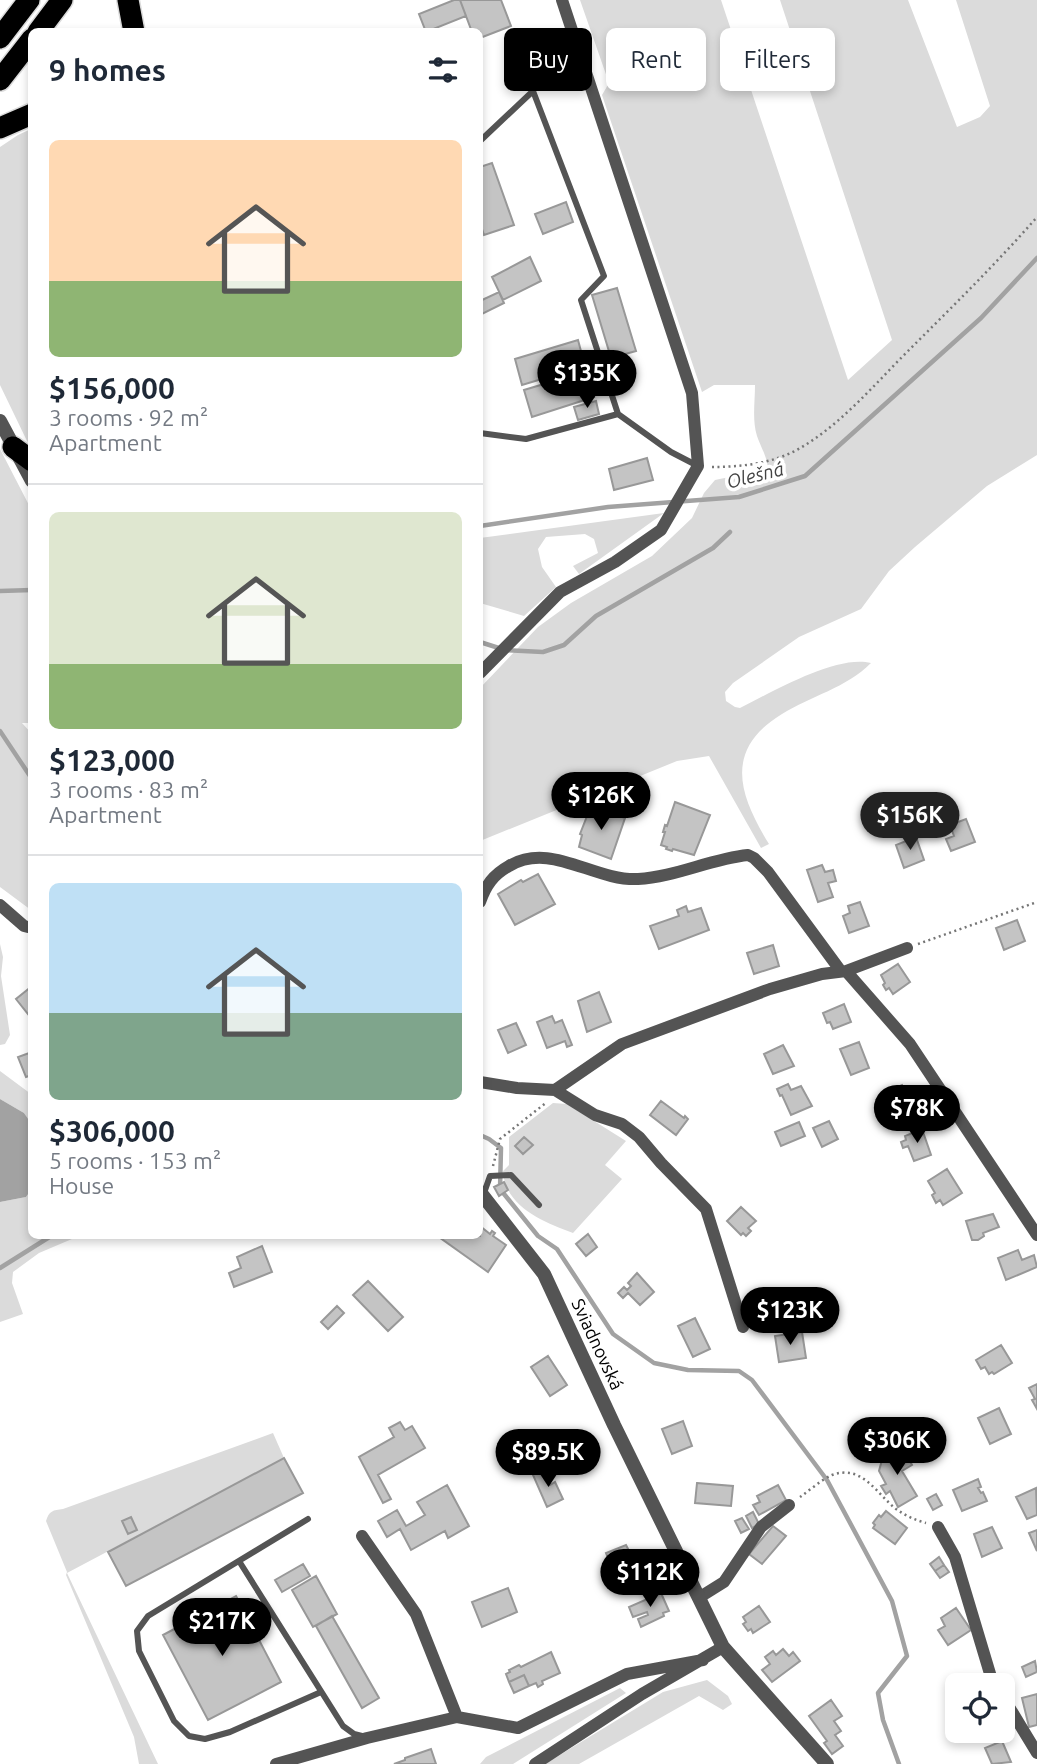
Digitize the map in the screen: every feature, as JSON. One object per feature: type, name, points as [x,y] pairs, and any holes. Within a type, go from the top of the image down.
[{"type":"highway","points":[[0,38],[23,0]]},
{"type":"highway","points":[[0,38],[29,0]]},
{"type":"highway","points":[[41,28],[62,0]]},
{"type":"highway","points":[[128,0],[134,28]]},
{"type":"highway","points":[[0,80],[28,45]]},
{"type":"highway","points":[[0,128],[28,116]]},
{"type":"highway","points":[[13,447],[28,458]]},
{"type":"street","points":[[483,670],[560,592],[615,562],[661,530],[698,466],[692,393],[562,0]]},
{"type":"street","points":[[0,421],[28,474]]},
{"type":"street","points":[[483,894],[498,872],[533,856],[554,859],[620,880],[659,877],[748,855],[754,858],[768,872],[843,970],[909,1044],[1037,1234]]},
{"type":"street","points":[[0,905],[28,927]]},
{"type":"street","points":[[555,1090],[622,1044],[770,989],[843,970],[907,948]]},
{"type":"street","points":[[483,1082],[555,1090],[595,1115],[622,1124],[639,1138],[706,1209],[743,1327]]},
{"type":"street","name":"Sviadnovská","points":[[483,1196],[544,1274],[614,1425],[723,1647],[827,1764]]},
{"type":"street","points":[[700,1597],[724,1583],[761,1527],[789,1505]]},
{"type":"street","points":[[938,1527],[956,1557],[990,1673]]},
{"type":"street","points":[[362,1536],[416,1614],[457,1717]]},
{"type":"street","points":[[535,1764],[642,1693],[723,1647]]},
{"type":"street","points":[[276,1764],[367,1738],[457,1717],[518,1728],[627,1674],[703,1660]]},
{"type":"street","points":[[1015,1717],[1037,1753]]},
{"type":"lane","points":[[483,138],[533,91],[604,276],[581,300],[618,414],[671,452],[698,466]]},
{"type":"lane","points":[[483,433],[527,439],[618,414]]},
{"type":"lane","points":[[483,1189],[490,1176],[511,1175],[539,1205]]},
{"type":"lane","points":[[308,1519],[148,1616],[136,1631],[139,1651],[174,1721],[189,1736],[205,1740],[230,1732],[321,1692]]},
{"type":"lane","points":[[239,1561],[342,1726],[367,1738]]},
{"type":"path","points":[[698,466],[754,465],[775,460],[835,424],[1006,252],[1037,217]]},
{"type":"path","points":[[907,948],[1037,902]]},
{"type":"path","points":[[490,1176],[500,1139],[547,1102]]},
{"type":"path","points":[[789,1505],[830,1476],[846,1472],[862,1476],[895,1508],[913,1519],[938,1527]]},
{"type":"shaded area","points":[[580,0],[721,0],[730,28],[720,28],[720,91],[751,91],[848,380],[892,340],[810,91],[835,91],[835,28],[789,28],[780,0],[908,0],[957,127],[980,117],[990,106],[956,0],[1037,0],[1037,455],[987,486],[915,547],[889,571],[861,609],[799,637],[733,683],[725,692],[726,701],[740,708],[823,669],[857,662],[871,663],[851,679],[782,714],[763,728],[751,743],[744,758],[742,774],[750,808],[769,844],[761,848],[709,756],[677,761],[483,840],[483,685],[538,627],[571,603],[652,556],[692,518],[704,493],[715,480],[768,469],[755,430],[755,385],[714,385],[702,392],[602,95],[606,88],[606,91],[706,91],[706,28],[606,28],[606,74]]},
{"type":"shaded area","points":[[28,130],[28,442],[0,385],[0,147]]},
{"type":"shaded area","points":[[0,449],[28,503],[28,723],[22,723],[28,730],[28,908],[0,887]]},
{"type":"shaded area","points":[[664,513],[579,574],[573,566],[598,553],[594,539],[585,534],[546,537],[538,549],[542,567],[556,587],[524,616],[483,604],[483,538]]},
{"type":"shaded area","points":[[0,944],[3,957],[1,976],[10,1035],[5,1044],[0,1045]]},
{"type":"shaded area","points":[[0,1071],[28,1092],[28,1119],[24,1113],[0,1099]]},
{"type":"shaded area","points":[[0,1099],[24,1113],[28,1119],[28,1194],[26,1197],[0,1202]]},
{"type":"shaded area","points":[[553,1103],[567,1104],[626,1141],[605,1165],[622,1179],[573,1233],[550,1224],[518,1204],[505,1184],[503,1171],[509,1165],[509,1137]]},
{"type":"shaded area","points":[[28,1194],[28,1239],[72,1239],[39,1253],[13,1272],[12,1283],[23,1314],[0,1322],[0,1202],[26,1197]]},
{"type":"shaded area","points":[[273,1433],[284,1458],[67,1573],[158,1764],[139,1764],[134,1737],[66,1575],[47,1518],[54,1511]]},
{"type":"shaded area","points":[[707,1680],[728,1696],[732,1704],[723,1710],[699,1696],[579,1764],[545,1764],[663,1692]]},
{"type":"shaded area","points":[[620,1688],[626,1693],[513,1764],[480,1764],[486,1757]]},
{"type":"building","points":[[460,0],[466,16],[436,28],[424,28],[419,14]]},
{"type":"building","points":[[460,0],[501,0],[511,26],[483,37],[483,28],[470,28]]},
{"type":"building","points":[[492,163],[514,225],[484,235],[483,232],[483,166]]},
{"type":"building","points":[[566,202],[573,222],[543,234],[535,214]]},
{"type":"building","points":[[530,257],[541,281],[503,300],[492,277]]},
{"type":"building","points":[[617,288],[636,351],[611,358],[592,295]]},
{"type":"building","points":[[499,292],[504,303],[483,314],[483,300]]},
{"type":"building","points":[[578,340],[585,366],[522,385],[515,359]]},
{"type":"building","points":[[587,371],[594,397],[532,417],[524,390]]},
{"type":"building","points":[[596,401],[599,414],[578,420],[574,407]]},
{"type":"building","points":[[647,458],[653,480],[614,490],[609,469]]},
{"type":"building","points":[[675,802],[710,815],[694,855],[673,849],[672,851],[661,845],[665,825],[667,826]]},
{"type":"building","points":[[591,806],[625,818],[611,859],[579,847],[580,834]]},
{"type":"building","points":[[966,819],[975,842],[951,851],[946,839],[954,836],[950,825]]},
{"type":"building","points":[[916,837],[924,860],[904,868],[896,845]]},
{"type":"building","points":[[822,865],[825,872],[833,870],[836,881],[828,883],[833,897],[818,902],[807,870]]},
{"type":"building","points":[[538,874],[555,904],[515,925],[498,894],[521,880],[523,882]]},
{"type":"building","points":[[860,902],[869,926],[849,933],[843,916],[850,913],[848,906]]},
{"type":"building","points":[[686,906],[688,912],[701,908],[709,930],[659,949],[650,926],[679,916],[677,910]]},
{"type":"building","points":[[1017,920],[1025,941],[1004,950],[996,928]]},
{"type":"building","points":[[773,945],[779,966],[754,974],[747,953]]},
{"type":"building","points":[[898,964],[910,982],[893,994],[889,988],[886,990],[881,975]]},
{"type":"building","points":[[28,989],[28,1014],[16,999]]},
{"type":"building","points":[[599,992],[611,1022],[587,1032],[578,1001]]},
{"type":"building","points":[[844,1004],[851,1022],[833,1029],[823,1013]]},
{"type":"building","points":[[552,1016],[555,1023],[562,1020],[572,1045],[567,1047],[565,1041],[547,1048],[537,1022]]},
{"type":"building","points":[[516,1023],[526,1045],[508,1053],[498,1030]]},
{"type":"building","points":[[859,1042],[869,1068],[851,1075],[840,1049]]},
{"type":"building","points":[[783,1045],[794,1066],[773,1074],[764,1054]]},
{"type":"building","points":[[28,1053],[28,1076],[26,1077],[18,1057]]},
{"type":"building","points":[[788,1084],[791,1090],[801,1086],[812,1106],[791,1115],[777,1089]]},
{"type":"building","points":[[902,1085],[905,1092],[908,1091],[912,1107],[896,1115],[897,1118],[894,1119],[882,1094]]},
{"type":"building","points":[[661,1101],[688,1119],[676,1135],[650,1115]]},
{"type":"building","points":[[829,1121],[838,1139],[822,1147],[813,1128]]},
{"type":"building","points":[[799,1122],[805,1136],[781,1146],[775,1132]]},
{"type":"building","points":[[922,1129],[931,1155],[914,1161],[908,1146],[903,1148],[901,1142],[906,1140],[905,1136]]},
{"type":"building","points":[[524,1137],[533,1145],[523,1154],[515,1146]]},
{"type":"building","points":[[947,1169],[962,1193],[943,1205],[940,1200],[936,1203],[932,1195],[935,1193],[928,1181]]},
{"type":"building","points":[[504,1182],[508,1190],[499,1196],[494,1187]]},
{"type":"building","points":[[741,1207],[756,1221],[748,1228],[751,1231],[746,1236],[743,1233],[741,1235],[727,1221]]},
{"type":"building","points":[[993,1214],[999,1227],[983,1233],[984,1236],[978,1240],[972,1240],[966,1221]]},
{"type":"building","points":[[483,1228],[490,1234],[492,1231],[495,1233],[493,1236],[506,1245],[488,1272],[442,1239],[483,1239]]},
{"type":"building","points":[[588,1234],[597,1247],[586,1256],[576,1244]]},
{"type":"building","points":[[262,1246],[272,1272],[234,1287],[229,1273],[241,1268],[237,1257]]},
{"type":"building","points":[[1018,1250],[1022,1260],[1034,1255],[1037,1267],[1006,1280],[998,1258]]},
{"type":"building","points":[[637,1273],[654,1292],[640,1305],[628,1293],[623,1298],[618,1293],[624,1287],[627,1290],[631,1286],[628,1283]]},
{"type":"building","points":[[368,1281],[403,1317],[388,1331],[353,1295]]},
{"type":"building","points":[[337,1306],[344,1313],[328,1329],[321,1322]]},
{"type":"building","points":[[695,1318],[710,1349],[693,1357],[678,1326]]},
{"type":"building","points":[[802,1332],[806,1358],[779,1362],[775,1336]]},
{"type":"building","points":[[1001,1345],[1012,1363],[994,1374],[989,1374],[985,1367],[981,1369],[976,1360]]},
{"type":"building","points":[[548,1356],[567,1385],[550,1396],[531,1367]]},
{"type":"building","points":[[1037,1384],[1037,1409],[1029,1388]]},
{"type":"building","points":[[999,1408],[1011,1434],[990,1444],[978,1418]]},
{"type":"building","points":[[683,1421],[692,1446],[672,1454],[662,1429]]},
{"type":"building","points":[[400,1422],[405,1430],[412,1426],[425,1448],[378,1475],[391,1499],[383,1503],[359,1457],[394,1437],[389,1428]]},
{"type":"building","points":[[902,1448],[912,1465],[902,1471],[917,1496],[898,1507],[890,1491],[886,1494],[881,1486],[886,1484],[879,1471],[882,1460]]},
{"type":"building","points":[[284,1458],[303,1493],[126,1586],[108,1552]]},
{"type":"building","points":[[542,1470],[550,1485],[555,1482],[563,1499],[547,1507],[533,1475]]},
{"type":"building","points":[[978,1479],[981,1487],[978,1488],[987,1501],[962,1511],[953,1490]]},
{"type":"building","points":[[697,1483],[733,1486],[731,1506],[695,1503]]},
{"type":"building","points":[[447,1485],[469,1526],[448,1538],[445,1531],[411,1550],[400,1529],[387,1537],[378,1521],[397,1510],[406,1526],[425,1515],[417,1502]]},
{"type":"building","points":[[778,1485],[786,1500],[759,1515],[753,1505],[760,1502],[757,1496]]},
{"type":"building","points":[[1036,1488],[1037,1515],[1027,1519],[1016,1497]]},
{"type":"building","points":[[936,1494],[942,1505],[933,1510],[927,1499]]},
{"type":"building","points":[[886,1511],[907,1528],[895,1544],[873,1528],[879,1515],[881,1517]]},
{"type":"building","points":[[753,1512],[759,1524],[752,1528],[746,1516]]},
{"type":"building","points":[[131,1517],[137,1530],[128,1534],[122,1521]]},
{"type":"building","points":[[742,1518],[749,1529],[741,1533],[735,1521]]},
{"type":"building","points":[[773,1526],[786,1536],[762,1564],[749,1554]]},
{"type":"building","points":[[992,1527],[1002,1548],[982,1557],[974,1534]]},
{"type":"building","points":[[1037,1530],[1037,1551],[1029,1533]]},
{"type":"building","points":[[626,1545],[638,1568],[619,1576],[612,1568],[606,1553]]},
{"type":"building","points":[[939,1557],[944,1565],[935,1571],[930,1564]]},
{"type":"building","points":[[303,1564],[310,1576],[282,1592],[275,1580]]},
{"type":"building","points":[[944,1565],[949,1572],[940,1578],[935,1571]]},
{"type":"building","points":[[316,1576],[337,1614],[313,1627],[292,1590]]},
{"type":"building","points":[[508,1588],[517,1612],[482,1627],[472,1602]]},
{"type":"building","points":[[661,1593],[669,1611],[641,1627],[638,1619],[648,1615],[647,1612],[633,1617],[629,1607]]},
{"type":"building","points":[[236,1596],[281,1682],[208,1720],[163,1635]]},
{"type":"building","points":[[759,1606],[770,1622],[753,1633],[743,1624],[746,1622],[743,1617]]},
{"type":"building","points":[[956,1608],[971,1630],[948,1645],[938,1630],[945,1626],[941,1618]]},
{"type":"building","points":[[332,1616],[379,1698],[362,1708],[316,1626]]},
{"type":"building","points":[[783,1649],[789,1656],[793,1652],[800,1661],[772,1682],[762,1670],[770,1664],[765,1657],[773,1651],[776,1655]]},
{"type":"building","points":[[551,1652],[560,1673],[542,1681],[543,1684],[538,1687],[536,1683],[529,1686],[524,1675],[509,1682],[506,1674],[509,1670]]},
{"type":"building","points":[[1035,1661],[1037,1672],[1026,1677],[1022,1667]]},
{"type":"building","points":[[524,1675],[529,1686],[514,1693],[509,1682]]},
{"type":"building","points":[[1037,1694],[1037,1725],[1029,1727],[1022,1698]]},
{"type":"building","points":[[831,1700],[842,1716],[834,1721],[841,1731],[835,1735],[843,1746],[832,1754],[824,1743],[827,1741],[809,1716]]},
{"type":"building","points":[[1003,1743],[1011,1762],[992,1764],[985,1748]]},
{"type":"building","points":[[431,1749],[436,1764],[394,1764],[405,1758]]},
{"type":"waterway","name":"Olešná","points":[[483,526],[608,507],[739,497],[805,476],[981,318],[1037,258]]},
{"type":"waterway","points":[[483,643],[505,650],[543,652],[564,645],[596,616],[713,548],[730,532]]},
{"type":"waterway","name":"Olešná","points":[[0,591],[28,590]]},
{"type":"waterway","points":[[0,731],[28,773]]},
{"type":"waterway","points":[[483,1136],[501,1148],[500,1189],[538,1236],[557,1249],[613,1334],[654,1363],[688,1370],[739,1371],[752,1380],[827,1480],[892,1601],[907,1656],[878,1693],[883,1720],[899,1764]]},
{"type":"waterway","points":[[0,1268],[46,1239]]}]
